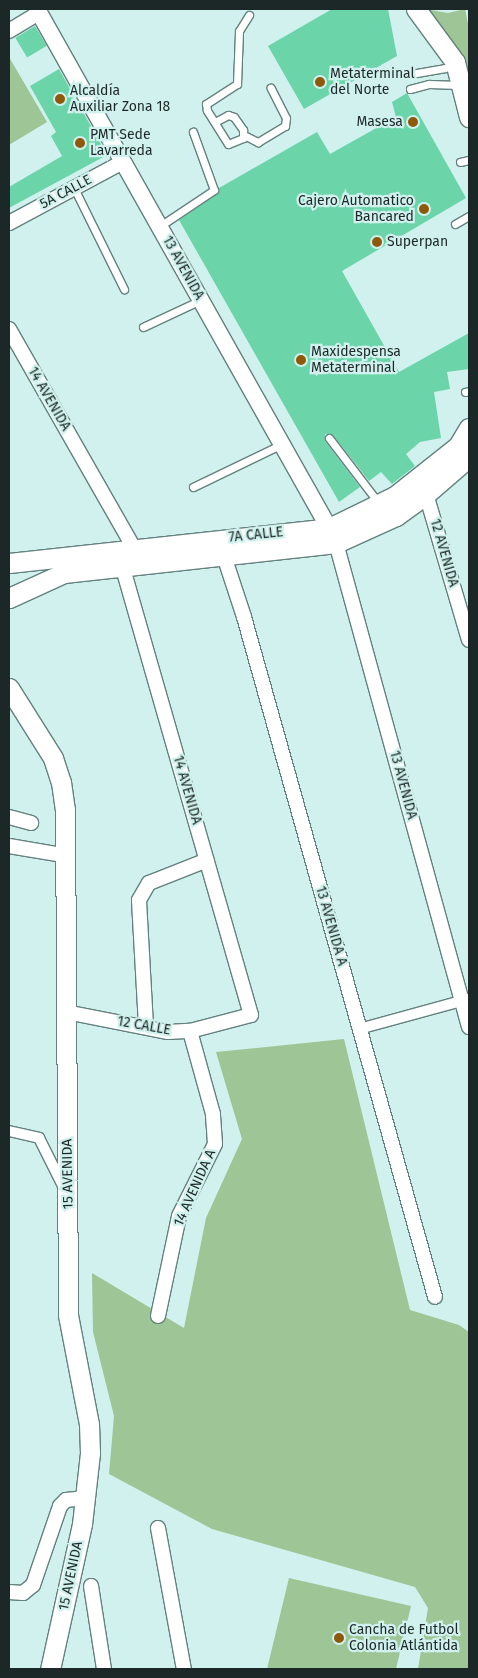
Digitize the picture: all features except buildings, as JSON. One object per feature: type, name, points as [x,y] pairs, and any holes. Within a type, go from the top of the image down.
[{"type":"main road","points":[[416,9],[456,62],[469,117]]},
{"type":"main road","name":"7A CALLE","points":[[9,563],[134,548],[332,535],[430,471],[458,446],[465,427]]},
{"type":"main road","name":"7A CALLE","points":[[9,598],[64,573],[122,565],[224,556],[382,524],[426,494],[469,457]]},
{"type":"main road","name":"15 AVENIDA","points":[[9,688],[53,758],[62,782],[65,809],[63,855],[68,1315],[89,1424],[90,1453],[86,1498],[50,1669]]},
{"type":"street","points":[[9,31],[41,10]]},
{"type":"street","name":"13 AVENIDA","points":[[41,10],[123,162],[332,535],[465,1000],[469,1027]]},
{"type":"street","name":"5A CALLE","points":[[9,222],[123,162]]},
{"type":"street","name":"14 AVENIDA","points":[[9,329],[134,548]]},
{"type":"street","name":"12 AVENIDA","points":[[426,494],[469,640]]},
{"type":"street","name":"13 AVENIDA A","points":[[224,556],[244,617],[435,1297]]},
{"type":"street","name":"14 AVENIDA","points":[[122,565],[251,1015]]},
{"type":"street","points":[[9,817],[31,823]]},
{"type":"street","points":[[9,846],[63,855]]},
{"type":"street","points":[[146,1026],[139,900],[149,883],[207,860]]},
{"type":"street","points":[[359,1029],[465,1000]]},
{"type":"street","name":"12 CALLE","points":[[66,1012],[146,1026],[168,1032],[190,1031],[251,1015]]},
{"type":"street","name":"14 AVENIDA A","points":[[158,1316],[179,1216],[215,1144],[213,1114],[190,1031]]},
{"type":"street","points":[[9,1131],[39,1138],[68,1198]]},
{"type":"street","points":[[9,1592],[23,1593],[33,1585],[60,1506],[66,1500],[86,1498]]},
{"type":"street","points":[[158,1528],[184,1669]]},
{"type":"street","points":[[91,1586],[104,1669]]},
{"type":"lane","points":[[244,136],[228,144],[206,104],[237,84],[239,31],[249,15]]},
{"type":"lane","points":[[405,75],[445,68],[456,62]]},
{"type":"lane","points":[[410,89],[429,84],[463,86]]},
{"type":"lane","points":[[215,122],[228,115],[234,117],[244,136],[258,142],[285,126],[286,118],[271,88]]},
{"type":"lane","points":[[160,226],[214,190],[193,132]]},
{"type":"lane","points":[[460,162],[469,160]]},
{"type":"lane","points":[[74,188],[124,289]]},
{"type":"lane","points":[[455,224],[469,216]]},
{"type":"lane","points":[[143,327],[202,300]]},
{"type":"lane","points":[[328,438],[380,505]]},
{"type":"lane","points":[[193,487],[280,445]]},
{"type":"green space","points":[[425,9],[448,13],[465,9],[469,29],[469,70],[445,31]]},
{"type":"green space","points":[[9,57],[47,122],[9,145]]},
{"type":"green space","points":[[344,1039],[410,1310],[459,1325],[469,1332],[469,1669],[418,1669],[428,1608],[415,1587],[212,1529],[109,1474],[114,1416],[93,1332],[92,1273],[184,1328],[206,1218],[242,1139],[216,1052]]},
{"type":"green space","name":"Cancha de Futbol Colonia Atlántida","points":[[289,1578],[411,1606],[396,1669],[267,1669]]},
{"type":"place","name":"Metaterminal del Norte","points":[[320,82]]},
{"type":"place","name":"Alcaldía Auxiliar Zona 18","points":[[60,99]]},
{"type":"place","name":"Masesa","points":[[413,122]]},
{"type":"place","name":"PMT Sede Lavarreda","points":[[80,143]]},
{"type":"place","name":"Cajero Automatico Bancared","points":[[424,209]]},
{"type":"place","name":"Superpan","points":[[377,242]]},
{"type":"place","name":"Maxidespensa Metaterminal","points":[[301,360]]},
{"type":"place","name":"Cancha de Futbol Colonia Atlántida","points":[[339,1638]]}]
